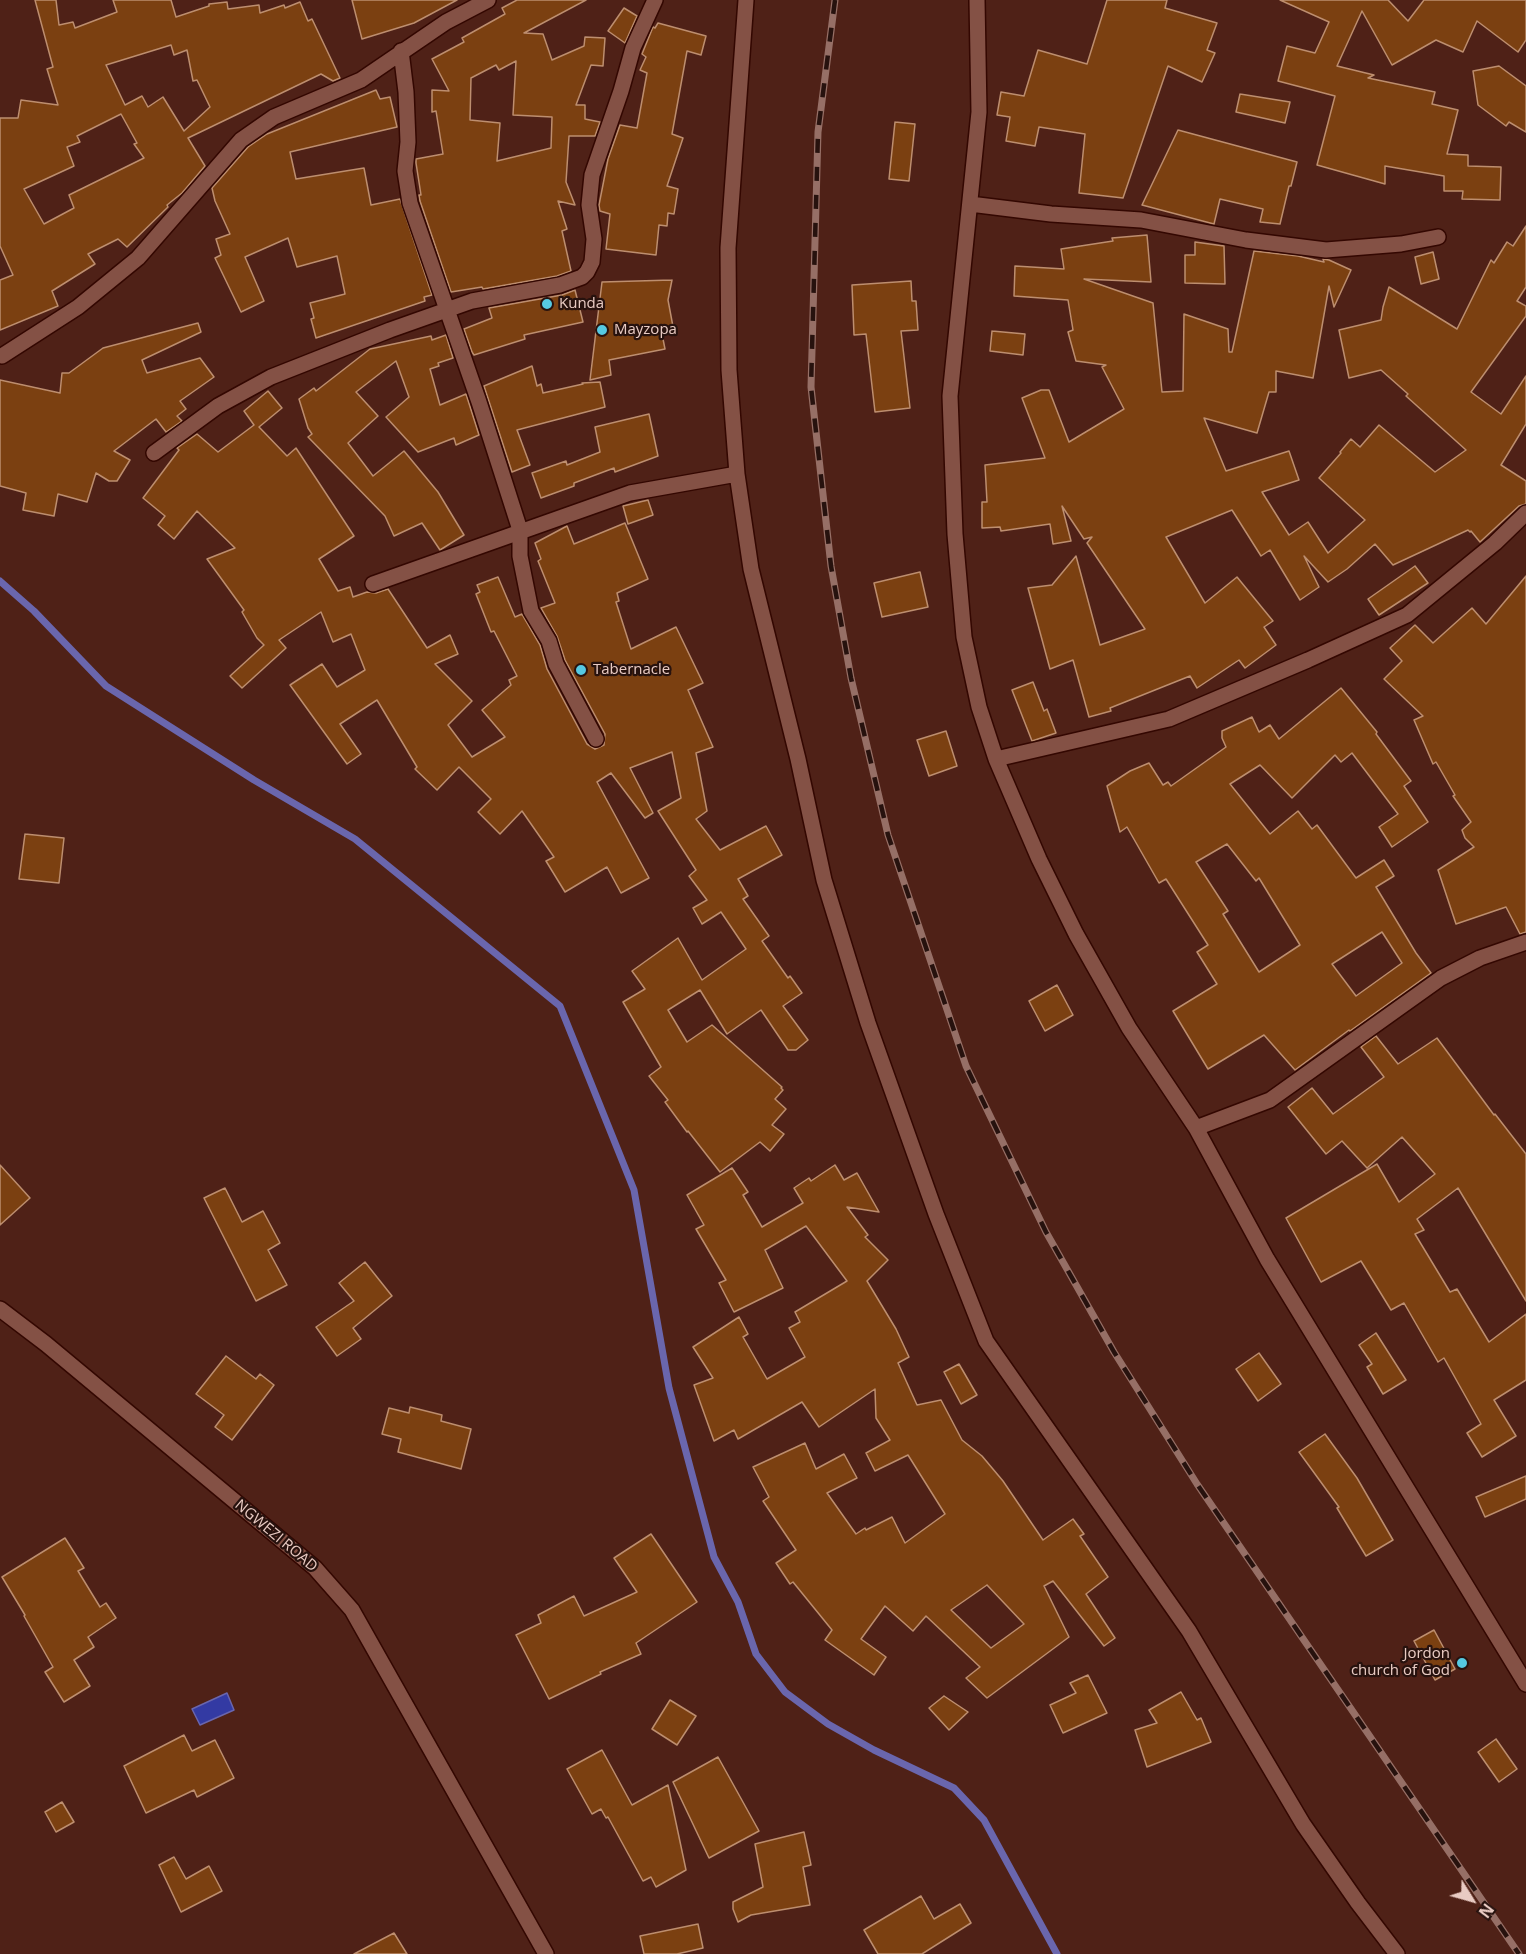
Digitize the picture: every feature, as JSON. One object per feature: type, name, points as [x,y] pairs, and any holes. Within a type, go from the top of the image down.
[{"type":"street","points":[[2,356],[78,307],[138,258],[241,140],[274,117],[361,80],[446,22],[488,0]]},
{"type":"street","points":[[154,453],[218,406],[271,377],[379,333],[472,301],[560,285],[587,273],[594,239],[589,205],[592,175],[633,48],[655,0]]},
{"type":"street","points":[[746,0],[728,248],[729,370],[737,474],[751,569],[798,759],[824,880],[868,1023],[936,1214],[986,1341],[1189,1631],[1303,1824],[1397,1954]]},
{"type":"street","points":[[977,0],[979,112],[950,396],[955,534],[964,637],[979,707],[996,759],[1039,860],[1076,934],[1129,1028],[1196,1128],[1267,1259],[1524,1679]]},
{"type":"street","points":[[401,51],[406,92],[408,142],[405,171],[410,203],[479,402],[519,530],[520,556],[531,611],[549,641],[556,664],[596,739]]},
{"type":"street","points":[[970,204],[1051,214],[1141,220],[1246,240],[1326,250],[1401,244],[1438,237]]},
{"type":"street","points":[[373,584],[477,548],[519,530],[630,493],[737,474]]},
{"type":"street","points":[[996,759],[1169,719],[1407,615],[1495,543],[1526,513]]},
{"type":"street","points":[[1196,1128],[1270,1100],[1441,978],[1480,958],[1526,942]]},
{"type":"street","name":"NGWEZI ROAD","points":[[0,1309],[46,1344],[315,1568],[352,1610],[546,1954]]},
{"type":"shaded area","points":[[227,1693],[234,1710],[200,1725],[192,1709]]},
{"type":"building","points":[[35,0],[56,0],[59,25],[73,22],[75,28],[117,12],[113,0],[171,0],[176,17],[209,6],[209,4],[227,2],[228,9],[259,5],[260,13],[284,5],[285,8],[300,2],[308,21],[312,19],[340,78],[333,81],[321,74],[188,138],[205,166],[182,193],[167,205],[168,207],[127,247],[118,239],[88,254],[95,264],[52,291],[58,306],[0,330],[0,280],[13,275],[0,246],[0,118],[18,118],[21,100],[58,105],[47,69],[53,67]],"holes":[[[171,45],[174,55],[187,50],[193,81],[197,80],[210,107],[184,131],[163,97],[148,107],[142,96],[125,105],[106,65]],[[121,114],[137,143],[134,144],[144,158],[69,195],[74,208],[44,224],[24,189],[74,166],[67,147],[80,142],[77,136]]]},
{"type":"building","points":[[352,0],[457,0],[414,23],[362,39]]},
{"type":"building","points":[[517,0],[586,0],[524,33],[543,34],[552,60],[584,46],[585,37],[605,38],[603,66],[591,65],[576,105],[585,105],[585,119],[600,122],[595,136],[569,136],[566,182],[575,205],[558,201],[567,229],[562,231],[571,271],[557,276],[483,289],[482,287],[451,292],[420,201],[416,163],[416,159],[443,154],[436,111],[432,112],[432,90],[449,91],[432,59],[464,42],[462,38],[505,14],[502,8]],"holes":[[[516,61],[513,115],[552,117],[551,148],[497,161],[500,123],[470,120],[471,78],[496,65],[499,70]]]},
{"type":"building","points":[[1107,0],[1167,0],[1165,8],[1217,23],[1207,50],[1215,53],[1202,82],[1168,66],[1123,198],[1079,193],[1085,134],[1039,127],[1035,146],[1006,141],[1010,117],[997,115],[1001,92],[1024,96],[1038,50],[1087,64]]},
{"type":"building","points":[[1280,0],[1388,0],[1408,21],[1424,0],[1526,0],[1526,40],[1518,52],[1477,21],[1463,52],[1436,40],[1392,65],[1362,11],[1337,66],[1374,75],[1368,78],[1435,92],[1432,104],[1458,110],[1447,154],[1468,155],[1468,166],[1501,167],[1500,200],[1462,199],[1463,191],[1444,191],[1444,176],[1385,166],[1385,184],[1317,165],[1335,96],[1278,81],[1287,46],[1315,53],[1329,22]]},
{"type":"building","points":[[624,8],[637,16],[625,43],[608,31]]},
{"type":"building","points":[[658,23],[706,36],[701,55],[687,51],[672,134],[683,138],[667,186],[678,189],[674,214],[668,213],[667,226],[659,225],[656,255],[606,249],[610,214],[600,211],[599,205],[608,159],[620,125],[637,128],[647,73],[640,70],[646,57],[642,54],[653,27],[655,28]]},
{"type":"building","points":[[1499,66],[1526,86],[1526,132],[1509,122],[1506,126],[1478,105],[1473,71]]},
{"type":"building","points":[[376,90],[380,99],[390,97],[397,127],[290,152],[296,179],[364,168],[371,205],[400,199],[432,295],[424,297],[425,301],[316,338],[310,303],[345,294],[337,256],[297,267],[288,238],[245,257],[264,301],[241,312],[215,258],[221,255],[216,239],[230,234],[215,201],[212,188],[248,147],[267,134]]},
{"type":"building","points":[[1240,94],[1290,102],[1285,123],[1236,112]]},
{"type":"building","points":[[895,122],[915,124],[909,181],[889,179]]},
{"type":"building","points":[[1178,130],[1297,162],[1280,224],[1260,222],[1263,209],[1220,199],[1214,224],[1142,205]]},
{"type":"building","points":[[1526,226],[1526,287],[1517,301],[1526,306],[1526,316],[1471,392],[1501,414],[1526,376],[1526,424],[1501,465],[1526,481],[1526,504],[1519,506],[1480,542],[1468,530],[1393,565],[1375,544],[1347,569],[1328,582],[1304,556],[1319,587],[1300,600],[1270,550],[1261,556],[1232,510],[1166,537],[1205,603],[1237,577],[1273,621],[1264,627],[1276,645],[1245,668],[1239,660],[1197,688],[1190,676],[1110,708],[1111,711],[1089,717],[1073,660],[1050,669],[1028,588],[1052,585],[1076,556],[1100,645],[1145,629],[1087,543],[1092,537],[1084,539],[1062,506],[1071,541],[1053,544],[1050,524],[1001,531],[1000,527],[982,528],[982,502],[987,502],[985,465],[1045,458],[1022,398],[1041,390],[1049,390],[1069,442],[1124,409],[1102,367],[1106,365],[1076,361],[1068,332],[1073,330],[1068,300],[1014,296],[1015,266],[1064,269],[1061,249],[1113,241],[1112,238],[1147,235],[1151,282],[1084,279],[1153,303],[1162,392],[1183,391],[1184,314],[1228,329],[1229,352],[1232,352],[1254,251],[1298,256],[1324,262],[1323,259],[1329,260],[1351,270],[1334,307],[1329,286],[1313,378],[1276,371],[1276,392],[1269,392],[1257,433],[1204,418],[1226,471],[1289,451],[1299,480],[1262,492],[1289,535],[1308,522],[1328,553],[1365,520],[1319,478],[1351,439],[1360,447],[1379,425],[1435,472],[1466,450],[1381,370],[1349,378],[1339,330],[1381,320],[1389,287],[1457,329],[1491,260],[1494,263],[1507,242],[1513,246]]},
{"type":"building","points":[[1195,242],[1224,246],[1225,284],[1185,283],[1185,255],[1195,255]]},
{"type":"building","points":[[1433,252],[1439,279],[1421,284],[1415,257]]},
{"type":"building","points":[[672,280],[668,300],[674,332],[662,334],[665,349],[609,360],[611,375],[590,380],[602,282]]},
{"type":"building","points":[[911,281],[912,301],[916,301],[918,330],[901,331],[910,408],[875,412],[866,334],[854,335],[852,285]]},
{"type":"building","points":[[575,290],[583,322],[524,335],[525,339],[474,355],[472,352],[464,329],[492,318],[489,308],[562,295]]},
{"type":"building","points":[[198,323],[201,332],[142,360],[147,373],[200,358],[214,377],[180,401],[186,409],[177,416],[182,421],[166,432],[156,419],[114,451],[130,460],[117,481],[109,481],[96,473],[87,502],[58,494],[54,516],[23,510],[26,493],[0,486],[0,380],[60,393],[62,373],[69,373],[103,348]]},
{"type":"building","points":[[992,331],[1025,334],[1023,355],[990,351]]},
{"type":"building","points":[[446,335],[453,358],[438,363],[439,366],[430,369],[440,405],[466,394],[479,435],[456,445],[454,438],[418,452],[386,417],[409,397],[396,361],[356,392],[378,416],[348,443],[373,476],[404,451],[438,492],[464,535],[440,550],[422,523],[394,536],[385,516],[308,437],[312,434],[299,399],[314,388],[316,391],[370,349],[431,336],[432,340]]},
{"type":"building","points":[[532,366],[537,386],[541,384],[543,393],[582,383],[600,382],[605,407],[517,430],[530,465],[512,472],[484,386]]},
{"type":"building","points":[[268,391],[282,408],[259,427],[287,456],[296,448],[354,536],[319,559],[338,591],[350,587],[353,597],[388,589],[427,648],[450,635],[458,654],[435,664],[472,701],[448,725],[472,757],[505,737],[482,710],[511,685],[509,680],[517,676],[494,631],[491,632],[476,594],[480,592],[477,585],[498,577],[515,617],[522,614],[540,645],[547,669],[587,744],[595,749],[604,745],[605,734],[565,660],[557,636],[541,608],[555,603],[538,561],[541,559],[535,543],[567,526],[574,544],[625,523],[648,579],[617,593],[619,601],[616,602],[631,649],[676,627],[703,683],[688,690],[713,747],[696,753],[707,811],[696,819],[720,850],[766,826],[782,855],[738,879],[748,896],[743,899],[769,936],[762,941],[788,978],[790,976],[802,993],[783,1006],[808,1040],[796,1050],[788,1050],[761,1010],[727,1034],[700,990],[668,1010],[687,1042],[712,1025],[782,1087],[783,1090],[775,1099],[786,1109],[772,1125],[784,1134],[770,1151],[760,1142],[720,1172],[687,1132],[665,1102],[668,1100],[649,1076],[661,1067],[623,1002],[645,989],[632,971],[678,938],[702,980],[746,949],[721,912],[702,924],[693,908],[707,900],[689,876],[696,870],[658,811],[681,798],[672,752],[630,768],[653,813],[645,818],[611,773],[597,782],[649,878],[621,893],[607,867],[565,892],[546,861],[554,857],[522,811],[500,834],[478,812],[491,799],[459,767],[437,790],[415,769],[417,767],[377,700],[340,724],[361,754],[347,764],[290,685],[322,664],[337,687],[365,670],[351,634],[333,642],[321,612],[279,640],[286,648],[242,688],[230,676],[264,645],[257,638],[242,612],[244,610],[207,559],[235,548],[197,511],[174,539],[158,525],[165,516],[143,498],[179,450],[177,448],[197,434],[218,452],[254,425],[244,411]]},
{"type":"building","points":[[649,414],[658,456],[615,472],[614,468],[541,498],[532,473],[566,461],[567,465],[600,452],[595,427]]},
{"type":"building","points":[[648,500],[653,515],[628,524],[623,506]]},
{"type":"building","points":[[1415,566],[1428,583],[1379,615],[1368,599]]},
{"type":"building","points":[[920,572],[928,607],[882,617],[874,583]]},
{"type":"building","points":[[1526,576],[1526,932],[1520,934],[1506,907],[1456,924],[1438,870],[1474,847],[1465,838],[1462,830],[1471,822],[1453,796],[1455,795],[1436,762],[1433,764],[1414,720],[1423,716],[1384,679],[1402,661],[1390,648],[1415,625],[1433,643],[1472,608],[1486,624]]},
{"type":"building","points":[[1033,682],[1044,711],[1047,709],[1056,733],[1032,741],[1012,690]]},
{"type":"building","points":[[1341,688],[1377,732],[1376,734],[1411,781],[1404,786],[1428,822],[1392,847],[1379,827],[1398,814],[1352,753],[1341,762],[1335,755],[1292,798],[1260,765],[1230,784],[1270,834],[1298,811],[1312,829],[1317,825],[1356,878],[1384,860],[1394,876],[1376,887],[1416,953],[1431,973],[1295,1070],[1264,1035],[1208,1069],[1173,1011],[1217,984],[1197,952],[1208,945],[1166,879],[1159,883],[1127,827],[1120,832],[1107,786],[1130,771],[1149,763],[1163,785],[1168,782],[1171,786],[1226,747],[1222,731],[1252,717],[1259,732],[1270,725],[1279,739]],"holes":[[[1227,844],[1256,881],[1259,878],[1300,945],[1259,972],[1223,914],[1228,911],[1196,862]],[[1382,932],[1402,963],[1356,996],[1332,964]]]},
{"type":"building","points":[[946,731],[957,766],[929,776],[917,740]]},
{"type":"building","points":[[25,834],[64,838],[59,883],[19,879]]},
{"type":"building","points":[[1057,985],[1073,1015],[1045,1031],[1029,1001]]},
{"type":"building","points":[[1376,1036],[1398,1064],[1437,1038],[1526,1154],[1526,1301],[1458,1188],[1417,1219],[1424,1230],[1415,1234],[1450,1292],[1457,1289],[1489,1342],[1526,1314],[1526,1380],[1494,1400],[1516,1436],[1482,1457],[1467,1433],[1481,1424],[1444,1358],[1438,1362],[1404,1303],[1391,1310],[1361,1261],[1321,1282],[1286,1218],[1377,1164],[1399,1202],[1435,1174],[1402,1137],[1367,1168],[1342,1141],[1326,1154],[1288,1107],[1312,1088],[1333,1114],[1384,1077],[1361,1047]]},
{"type":"building","points":[[0,1165],[30,1198],[0,1225]]},
{"type":"building","points":[[835,1165],[844,1180],[857,1173],[879,1212],[847,1207],[868,1235],[865,1237],[888,1260],[867,1281],[896,1329],[909,1357],[898,1363],[917,1405],[941,1400],[962,1440],[982,1456],[1003,1481],[1043,1540],[1073,1519],[1084,1534],[1080,1536],[1108,1577],[1086,1594],[1115,1638],[1104,1646],[1053,1581],[1044,1586],[1069,1637],[987,1698],[966,1678],[980,1667],[926,1616],[913,1631],[885,1606],[861,1639],[886,1657],[874,1675],[825,1640],[832,1630],[793,1582],[790,1584],[776,1563],[796,1550],[763,1501],[769,1497],[753,1467],[805,1443],[816,1469],[844,1454],[857,1478],[827,1493],[856,1534],[892,1517],[905,1543],[945,1514],[908,1455],[875,1471],[866,1453],[890,1440],[876,1418],[875,1389],[819,1427],[802,1402],[738,1439],[734,1430],[714,1441],[694,1385],[713,1378],[693,1347],[739,1317],[748,1334],[743,1337],[767,1379],[805,1357],[789,1328],[800,1322],[795,1312],[847,1281],[806,1226],[765,1250],[783,1288],[734,1312],[719,1283],[726,1280],[696,1229],[704,1225],[687,1195],[732,1168],[748,1192],[743,1195],[762,1227],[803,1203],[794,1188],[809,1178],[811,1181]],"holes":[[[987,1585],[1024,1624],[991,1648],[951,1610]]]},
{"type":"building","points":[[225,1188],[242,1222],[263,1211],[280,1243],[268,1250],[287,1285],[256,1301],[204,1198]]},
{"type":"building","points":[[365,1262],[392,1296],[353,1328],[361,1339],[337,1356],[316,1327],[354,1301],[339,1283]]},
{"type":"building","points":[[1376,1333],[1406,1380],[1383,1394],[1367,1367],[1372,1364],[1359,1345]]},
{"type":"building","points":[[1259,1353],[1281,1384],[1258,1401],[1236,1369]]},
{"type":"building","points":[[226,1356],[256,1379],[260,1374],[274,1385],[232,1440],[215,1427],[224,1415],[196,1394]]},
{"type":"building","points":[[959,1364],[977,1395],[961,1404],[944,1372]]},
{"type":"building","points":[[410,1407],[442,1415],[441,1421],[471,1429],[461,1469],[398,1452],[401,1439],[382,1434],[389,1408],[409,1413]]},
{"type":"building","points":[[1325,1434],[1357,1478],[1393,1540],[1366,1556],[1337,1508],[1339,1507],[1299,1452]]},
{"type":"building","points":[[1526,1476],[1526,1499],[1485,1517],[1476,1497]]},
{"type":"building","points":[[651,1534],[697,1602],[636,1643],[641,1654],[600,1672],[601,1674],[549,1699],[516,1635],[541,1623],[538,1615],[574,1596],[584,1616],[637,1592],[614,1558]]},
{"type":"building","points":[[65,1538],[84,1568],[78,1571],[100,1607],[106,1603],[116,1618],[88,1637],[94,1647],[74,1660],[90,1686],[64,1702],[45,1672],[53,1667],[2,1577]]},
{"type":"building","points":[[1434,1630],[1455,1669],[1435,1680],[1414,1641]]},
{"type":"building","points":[[1088,1675],[1107,1713],[1063,1733],[1050,1705],[1076,1693],[1070,1683]]},
{"type":"building","points":[[1181,1692],[1197,1720],[1201,1718],[1211,1742],[1147,1767],[1135,1730],[1157,1723],[1149,1710]]},
{"type":"building","points":[[944,1696],[968,1712],[949,1730],[929,1708]]},
{"type":"building","points":[[670,1700],[696,1716],[677,1745],[652,1729]]},
{"type":"building","points":[[184,1735],[192,1751],[215,1740],[234,1778],[197,1797],[194,1790],[146,1813],[124,1766]]},
{"type":"building","points":[[1496,1739],[1517,1769],[1499,1782],[1478,1752]]},
{"type":"building","points":[[602,1750],[632,1805],[668,1785],[686,1870],[656,1887],[651,1877],[643,1881],[608,1817],[606,1818],[601,1809],[592,1814],[567,1769]]},
{"type":"building","points":[[718,1757],[759,1831],[709,1858],[673,1782]]},
{"type":"building","points":[[62,1802],[74,1822],[56,1832],[45,1812]]},
{"type":"building","points":[[804,1832],[811,1865],[803,1867],[810,1905],[751,1915],[738,1922],[733,1902],[763,1887],[755,1844]]},
{"type":"building","points":[[174,1857],[186,1879],[209,1866],[222,1891],[181,1912],[159,1865]]},
{"type":"building","points":[[921,1896],[934,1919],[960,1904],[971,1923],[922,1954],[878,1954],[864,1930]]},
{"type":"building","points":[[698,1924],[703,1948],[677,1954],[644,1954],[640,1936]]},
{"type":"building","points":[[394,1933],[407,1954],[354,1954]]},
{"type":"waterway","points":[[0,581],[34,611],[106,686],[254,780],[355,839],[560,1006],[634,1190],[669,1388],[714,1557],[738,1602],[756,1654],[785,1692],[828,1724],[874,1750],[954,1788],[984,1820],[1057,1954]]},
{"type":"railway","points":[[835,0],[818,132],[811,387],[831,566],[851,678],[888,835],[966,1066],[1046,1232],[1114,1352],[1197,1484],[1519,1954]]},
{"type":"place","name":"Kunda","points":[[547,304]]},
{"type":"place","name":"Mayzopa","points":[[602,330]]},
{"type":"place","name":"Tabernacle","points":[[581,670]]},
{"type":"place","name":"Jordon church of God","points":[[1462,1663]]}]
